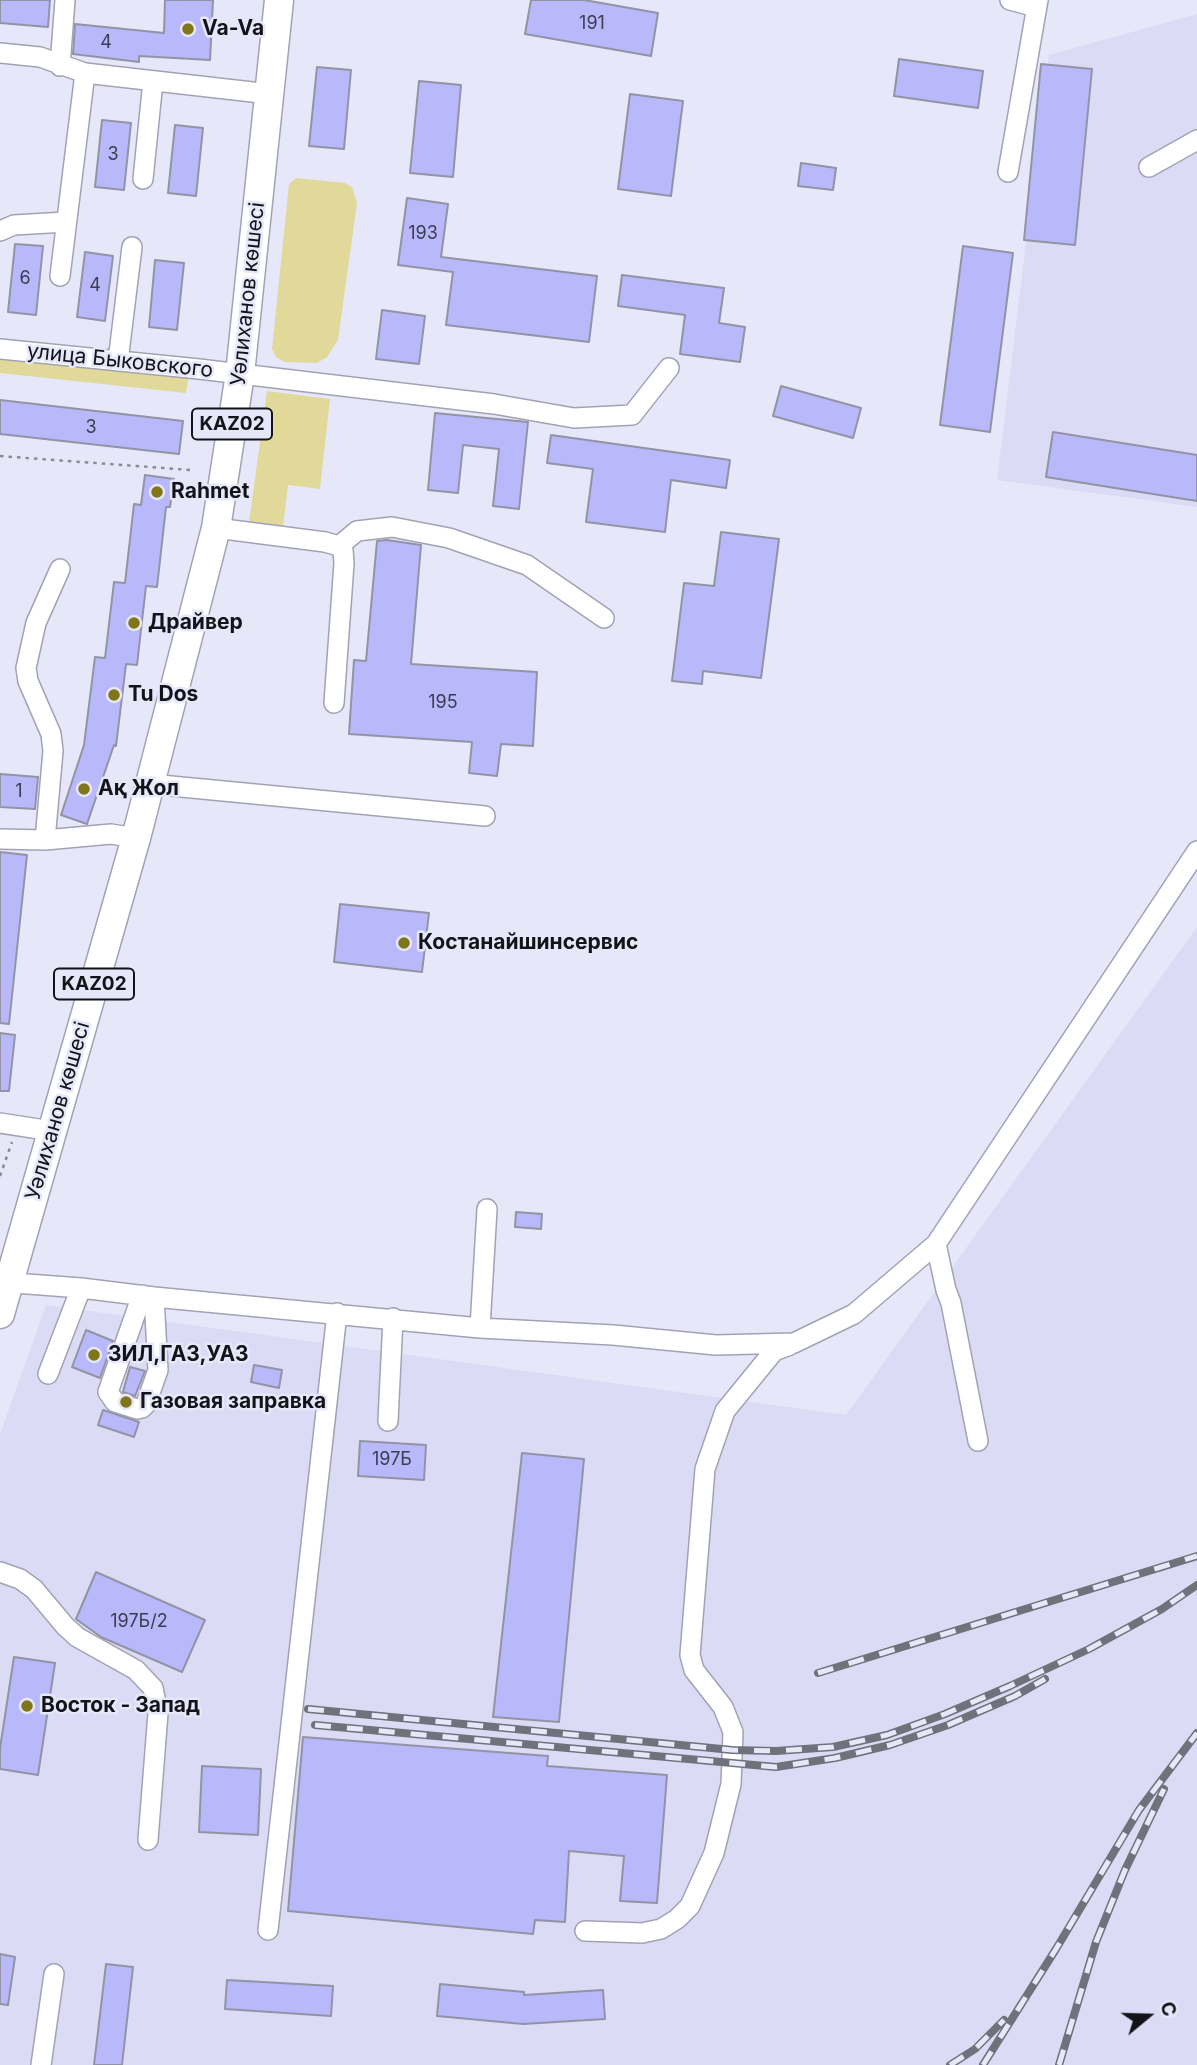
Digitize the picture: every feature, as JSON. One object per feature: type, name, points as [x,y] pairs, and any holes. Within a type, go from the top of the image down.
[{"type":"highway","name":"Уәлиханов көшесі","points":[[0,1314],[5,1283],[136,838],[216,528],[240,374],[279,0]]},
{"type":"street","points":[[60,66],[65,0]]},
{"type":"street","points":[[1008,173],[1037,4],[1010,0]]},
{"type":"street","points":[[0,53],[40,57],[85,73],[270,94]]},
{"type":"street","points":[[60,276],[85,73]]},
{"type":"street","points":[[143,178],[153,81]]},
{"type":"street","points":[[1149,167],[1197,140]]},
{"type":"street","points":[[0,231],[14,225],[66,222]]},
{"type":"street","points":[[118,361],[132,247]]},
{"type":"street","name":"улица Быковского","points":[[0,349],[494,404],[574,418],[632,415],[669,368]]},
{"type":"street","points":[[339,546],[357,531],[392,527],[449,538],[527,565],[604,618]]},
{"type":"street","points":[[216,528],[325,542],[343,550],[334,703]]},
{"type":"street","points":[[45,840],[54,751],[51,734],[28,681],[26,668],[29,644],[36,623],[60,569]]},
{"type":"street","points":[[150,784],[485,816]]},
{"type":"street","points":[[0,839],[45,840],[111,834],[136,838]]},
{"type":"street","points":[[586,1931],[642,1933],[661,1929],[677,1919],[690,1906],[714,1853],[731,1784],[733,1732],[723,1707],[694,1670],[690,1655],[705,1469],[725,1411],[774,1351],[855,1314],[936,1244],[1197,851]]},
{"type":"street","points":[[9,1124],[52,1130]]},
{"type":"street","points":[[480,1328],[487,1209]]},
{"type":"street","points":[[936,1244],[951,1303],[978,1441]]},
{"type":"street","points":[[5,1283],[81,1288],[480,1328],[613,1335],[716,1345],[794,1343]]},
{"type":"street","points":[[48,1374],[81,1288]]},
{"type":"street","points":[[148,1296],[158,1370],[146,1404],[137,1409],[115,1402],[108,1392],[148,1296]]},
{"type":"street","points":[[268,1930],[337,1313]]},
{"type":"street","points":[[388,1421],[393,1318]]},
{"type":"street","points":[[0,1572],[20,1579],[34,1588],[77,1637],[136,1670],[153,1688],[158,1713],[148,1840]]},
{"type":"street","points":[[41,2065],[54,1974]]},
{"type":"path","points":[[0,456],[190,470]]},
{"type":"path","points":[[0,1176],[9,1124]]},
{"type":"shaded area","points":[[1197,14],[1197,507],[997,480],[1049,55]]},
{"type":"shaded area","points":[[296,178],[345,183],[352,187],[357,203],[338,340],[327,357],[317,363],[285,362],[276,357],[272,349],[289,184]]},
{"type":"shaded area","points":[[0,355],[189,374],[186,393],[0,373]]},
{"type":"shaded area","points":[[267,391],[330,399],[320,489],[288,485],[283,526],[249,522]]},
{"type":"shaded area","points":[[1197,927],[1197,2065],[0,2065],[0,1434],[46,1305],[846,1415]]},
{"type":"building","points":[[0,0],[50,0],[48,27],[0,23]]},
{"type":"building","points":[[165,0],[213,0],[210,60],[139,56],[139,62],[73,54],[75,24],[164,33]]},
{"type":"building","points":[[531,0],[584,0],[658,13],[651,56],[525,34]]},
{"type":"building","points":[[899,59],[983,71],[978,108],[894,96]]},
{"type":"building","points":[[1041,64],[1092,69],[1075,245],[1024,240]]},
{"type":"building","points":[[317,67],[351,70],[344,149],[309,146]]},
{"type":"building","points":[[419,81],[461,85],[453,177],[410,173]]},
{"type":"building","points":[[630,94],[683,101],[671,196],[618,189]]},
{"type":"building","points":[[102,120],[131,123],[124,190],[95,187]]},
{"type":"building","points":[[175,125],[203,128],[196,196],[168,193]]},
{"type":"building","points":[[801,163],[836,168],[833,190],[798,186]]},
{"type":"building","points":[[407,198],[448,204],[441,257],[597,276],[589,342],[446,325],[453,272],[398,265]]},
{"type":"building","points":[[15,244],[43,246],[36,315],[8,312]]},
{"type":"building","points":[[963,246],[1013,253],[990,432],[940,425]]},
{"type":"building","points":[[85,252],[113,256],[105,321],[77,317]]},
{"type":"building","points":[[155,260],[184,263],[177,330],[149,327]]},
{"type":"building","points":[[622,275],[724,288],[719,323],[745,327],[740,362],[680,354],[685,315],[618,306]]},
{"type":"building","points":[[382,310],[425,316],[419,364],[376,359]]},
{"type":"building","points":[[781,386],[861,408],[853,438],[773,416]]},
{"type":"building","points":[[0,400],[183,421],[179,454],[0,434]]},
{"type":"building","points":[[435,413],[528,422],[519,509],[493,506],[499,449],[463,445],[458,493],[428,490]]},
{"type":"building","points":[[1053,432],[1197,455],[1197,501],[1046,477]]},
{"type":"building","points":[[551,435],[730,460],[726,488],[671,480],[665,532],[586,522],[593,469],[547,463]]},
{"type":"building","points":[[145,475],[174,479],[170,507],[166,507],[157,587],[146,586],[137,665],[126,664],[116,746],[114,745],[87,824],[61,815],[84,745],[95,657],[105,658],[114,582],[125,583],[134,504],[141,505]]},
{"type":"building","points":[[721,532],[779,539],[761,678],[703,671],[702,684],[672,681],[684,583],[714,586]]},
{"type":"building","points":[[377,541],[421,545],[411,664],[537,672],[533,746],[501,744],[497,776],[469,773],[472,742],[349,734],[354,660],[366,661]]},
{"type":"building","points":[[0,774],[38,777],[35,809],[0,807]]},
{"type":"building","points":[[0,852],[27,855],[9,1024],[0,1023]]},
{"type":"building","points":[[340,904],[429,913],[422,972],[334,962]]},
{"type":"building","points":[[0,1033],[15,1035],[9,1091],[0,1091]]},
{"type":"building","points":[[516,1212],[542,1214],[541,1229],[515,1227]]},
{"type":"building","points":[[86,1330],[113,1341],[100,1378],[72,1367]]},
{"type":"building","points":[[254,1365],[282,1370],[279,1388],[251,1382]]},
{"type":"building","points":[[130,1367],[145,1371],[135,1396],[123,1392]]},
{"type":"building","points":[[103,1410],[139,1422],[134,1437],[98,1425]]},
{"type":"building","points":[[360,1441],[426,1445],[424,1480],[358,1476]]},
{"type":"building","points":[[522,1453],[584,1459],[559,1722],[493,1717]]},
{"type":"building","points":[[96,1572],[205,1620],[182,1672],[101,1637],[76,1619]]},
{"type":"building","name":"Восток - Запад","points":[[14,1657],[55,1663],[38,1775],[0,1769],[0,1748]]},
{"type":"building","points":[[303,1737],[548,1756],[547,1766],[667,1775],[657,1903],[620,1901],[624,1856],[569,1851],[565,1922],[535,1920],[533,1934],[288,1911]]},
{"type":"building","points":[[202,1766],[261,1769],[258,1835],[199,1832]]},
{"type":"building","points":[[0,1954],[15,1957],[8,2005],[0,2004]]},
{"type":"building","points":[[106,1964],[133,1967],[122,2065],[94,2065]]},
{"type":"building","points":[[227,1980],[333,1986],[331,2016],[225,2009]]},
{"type":"building","points":[[440,1984],[524,1992],[524,1995],[603,1990],[605,2019],[523,2024],[437,2016]]},
{"type":"railway","points":[[818,1673],[1197,1556]]},
{"type":"railway","points":[[308,1709],[732,1750],[776,1751],[833,1747],[887,1735],[1010,1686],[1089,1649],[1162,1609],[1197,1585]]},
{"type":"railway","points":[[315,1725],[776,1767],[835,1758],[890,1745],[948,1725],[1015,1696],[1045,1679]]},
{"type":"railway","points":[[983,2065],[1139,1810],[1197,1733]]},
{"type":"railway","points":[[1059,2065],[1096,1942],[1125,1870],[1164,1789]]},
{"type":"railway","points":[[950,2065],[975,2049],[1004,2020]]},
{"type":"place","name":"Va-Va","points":[[188,29]]},
{"type":"place","name":"Rahmet","points":[[157,492]]},
{"type":"place","name":"Драйвер","points":[[134,623]]},
{"type":"place","name":"Tu Dos","points":[[114,695]]},
{"type":"place","name":"Ақ Жол","points":[[84,789]]},
{"type":"place","name":"Костанайшинсервис","points":[[404,943]]},
{"type":"place","name":"ЗИЛ,ГАЗ,УАЗ","points":[[94,1355]]},
{"type":"place","name":"Газовая заправка","points":[[126,1402]]},
{"type":"place","name":"Восток - Запад","points":[[27,1706]]}]
